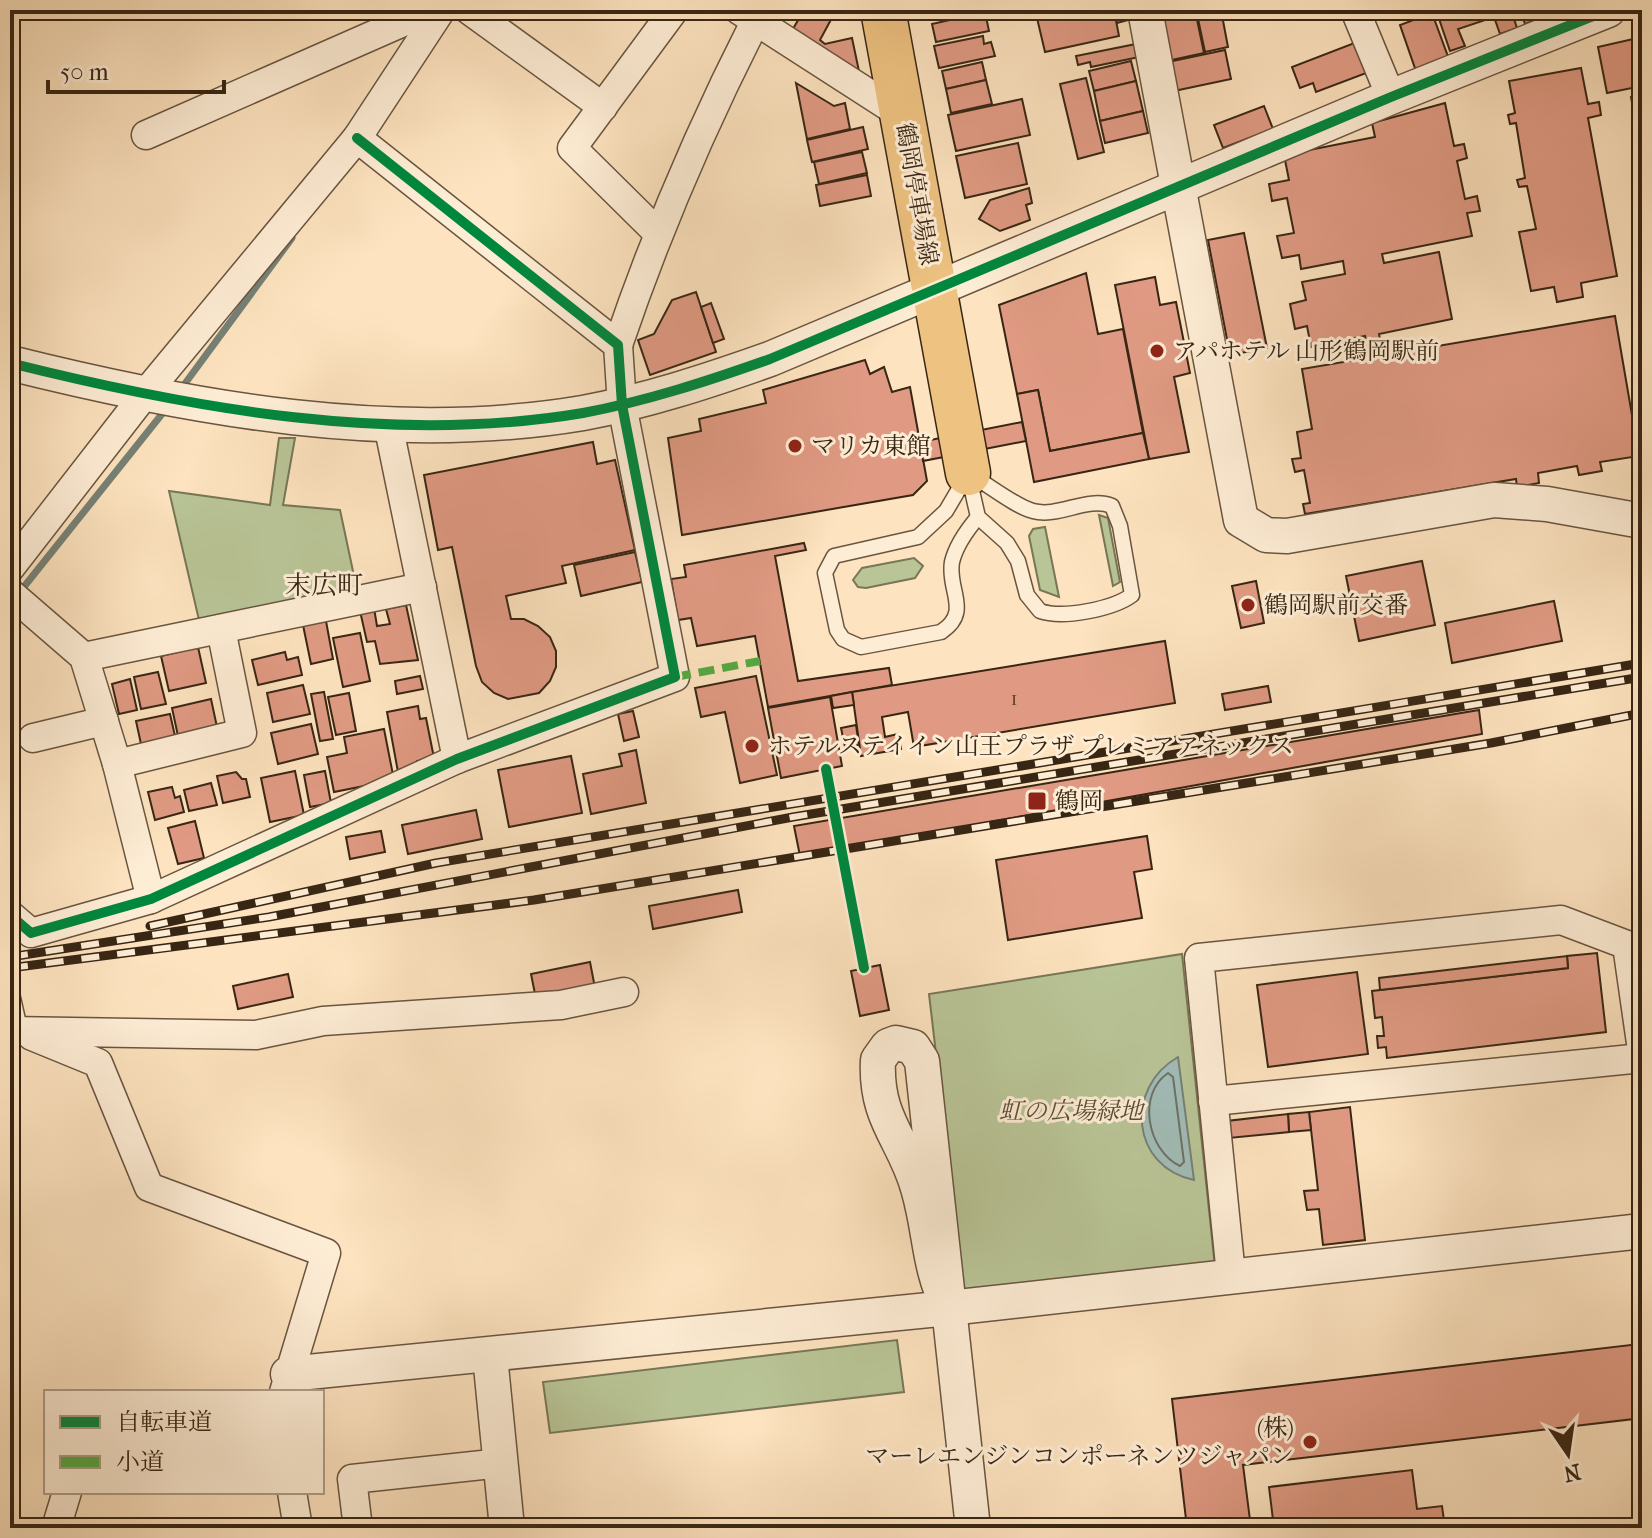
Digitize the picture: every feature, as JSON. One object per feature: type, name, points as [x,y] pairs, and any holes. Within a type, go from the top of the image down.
[{"type":"main road","name":"鶴岡停車場線","points":[[883,10],[968,473]]},
{"type":"street","points":[[469,10],[603,107]]},
{"type":"street","points":[[657,232],[572,148],[674,10]]},
{"type":"street","points":[[1145,10],[1235,503],[1241,520],[1250,529],[1287,536],[1513,500],[1642,521]]},
{"type":"street","points":[[1355,10],[1391,97]]},
{"type":"street","points":[[10,363],[145,394],[299,417],[388,424],[521,420],[622,405],[684,389],[770,359],[1590,13]]},
{"type":"street","points":[[10,915],[31,933],[151,899],[457,759],[675,677],[622,405],[618,345],[657,232],[747,16],[902,115]]},
{"type":"street","points":[[146,135],[425,18]]},
{"type":"street","points":[[10,568],[145,394],[357,138],[425,18]]},
{"type":"street","points":[[357,138],[618,345]]},
{"type":"street","points":[[388,424],[457,759]]},
{"type":"street","points":[[84,657],[422,587]]},
{"type":"street","points":[[10,593],[84,657],[117,764],[151,899]]},
{"type":"street","points":[[117,764],[242,733],[221,629]]},
{"type":"street","points":[[33,738],[104,721]]},
{"type":"street","points":[[1231,1275],[1199,958],[1561,920],[1627,945],[1642,1050]]},
{"type":"street","points":[[13,1030],[256,1035],[323,1021],[561,1005],[624,992]]},
{"type":"street","points":[[10,998],[13,1030]]},
{"type":"street","points":[[13,1030],[98,1063],[149,1187],[326,1253],[286,1383],[490,1356],[1642,1231]]},
{"type":"street","points":[[949,1308],[934,1278],[917,1184],[883,1113],[878,1060],[888,1046],[896,1043],[913,1047],[922,1061],[949,1308],[973,1528]]},
{"type":"street","points":[[1213,1101],[1642,1058]]},
{"type":"street","points":[[490,1356],[507,1528]]},
{"type":"street","points":[[358,1528],[352,1479],[501,1463]]},
{"type":"street","points":[[56,1528],[66,1494]]},
{"type":"street","points":[[292,1494],[298,1528]]},
{"type":"lane","points":[[968,473],[946,511],[918,537],[834,556],[825,573],[837,630],[843,639],[861,647],[941,632],[950,626],[959,608],[952,562],[964,534],[978,517]]},
{"type":"lane","points":[[968,473],[1033,511],[1052,513],[1092,504],[1112,506],[1120,526],[1132,595],[1115,603],[1060,614],[1040,611],[1027,595],[1018,561],[1007,543],[978,517],[968,473]]},
{"type":"green space","points":[[279,438],[295,438],[283,505],[340,510],[357,590],[199,620],[169,491],[270,505]]},
{"type":"green space","points":[[1099,515],[1108,518],[1120,582],[1113,586]]},
{"type":"green space","points":[[1045,527],[1059,597],[1040,590],[1029,536],[1033,529]]},
{"type":"green space","points":[[914,558],[923,566],[915,578],[866,588],[858,587],[853,580],[862,568]]},
{"type":"green space","name":"虹の広場緑地","points":[[1182,954],[1215,1267],[964,1293],[929,994]]},
{"type":"green space","points":[[897,1340],[904,1392],[550,1433],[543,1382]]},
{"type":"water","points":[[1178,1057],[1194,1180],[1173,1172],[1157,1160],[1147,1144],[1142,1125],[1143,1106],[1149,1087],[1161,1071]]},
{"type":"building","points":[[804,10],[832,10],[834,14],[820,40],[825,44],[852,38],[860,76],[790,34]]},
{"type":"building","points":[[1047,10],[1114,10],[1119,36],[1045,52],[1037,18],[1048,16]]},
{"type":"building","points":[[1114,10],[1126,10],[1128,20],[1117,23]]},
{"type":"building","points":[[1156,10],[1195,10],[1204,53],[1167,61]]},
{"type":"building","points":[[1221,10],[1228,47],[1205,52],[1197,14]]},
{"type":"building","points":[[1381,10],[1413,10],[1384,19]]},
{"type":"building","points":[[1436,10],[1511,10],[1517,28],[1500,34],[1494,17],[1458,29],[1465,46],[1450,51]]},
{"type":"building","points":[[1520,10],[1556,10],[1557,12],[1525,24]]},
{"type":"building","points":[[985,12],[989,31],[936,42],[932,24]]},
{"type":"building","points":[[1432,13],[1450,62],[1417,74],[1400,25]]},
{"type":"building","points":[[983,36],[984,44],[991,42],[995,56],[939,68],[934,46]]},
{"type":"building","points":[[1642,37],[1642,86],[1607,93],[1598,47]]},
{"type":"building","points":[[1357,42],[1369,72],[1316,92],[1313,83],[1300,88],[1292,67]]},
{"type":"building","points":[[1141,43],[1144,56],[1091,67],[1090,62],[1078,65],[1076,56]]},
{"type":"building","points":[[1225,50],[1231,79],[1174,91],[1168,62]]},
{"type":"building","points":[[1131,61],[1136,81],[1094,91],[1089,71]]},
{"type":"building","points":[[982,62],[986,80],[946,89],[942,71]]},
{"type":"building","points":[[1581,68],[1588,104],[1599,102],[1601,115],[1588,118],[1617,276],[1581,283],[1583,297],[1557,302],[1554,287],[1531,291],[1519,232],[1536,229],[1527,186],[1519,187],[1517,180],[1525,178],[1516,123],[1510,124],[1508,115],[1515,113],[1509,81]]},
{"type":"building","points":[[1086,78],[1104,152],[1078,159],[1060,84]]},
{"type":"building","points":[[986,80],[992,104],[951,113],[946,89]]},
{"type":"building","points":[[1136,81],[1143,111],[1100,121],[1094,91]]},
{"type":"building","points":[[796,83],[834,106],[845,103],[850,129],[807,139]]},
{"type":"building","points":[[1642,95],[1642,155],[1631,97]]},
{"type":"building","points":[[1022,99],[1030,135],[956,151],[948,115]]},
{"type":"building","points":[[1445,103],[1454,146],[1464,144],[1467,158],[1457,161],[1465,199],[1477,196],[1480,211],[1467,213],[1472,236],[1382,254],[1384,263],[1439,252],[1452,319],[1379,334],[1381,345],[1367,348],[1365,336],[1311,347],[1307,326],[1295,329],[1290,304],[1306,300],[1302,282],[1345,274],[1343,261],[1301,269],[1299,255],[1282,258],[1277,236],[1294,233],[1287,198],[1272,201],[1269,184],[1289,180],[1284,155],[1375,137],[1372,123]]},
{"type":"building","points":[[1264,106],[1273,129],[1223,148],[1214,125]]},
{"type":"building","points":[[1143,111],[1148,133],[1105,143],[1100,121]]},
{"type":"building","points":[[863,127],[868,149],[812,162],[807,140]]},
{"type":"building","points":[[1018,143],[1027,184],[965,198],[956,156]]},
{"type":"building","points":[[862,152],[867,173],[819,184],[814,162]]},
{"type":"building","points":[[867,175],[871,196],[820,206],[816,185]]},
{"type":"building","points":[[1029,188],[1032,203],[1026,205],[1030,220],[1000,231],[979,219],[990,200]]},
{"type":"building","points":[[1244,233],[1267,348],[1230,355],[1208,240]]},
{"type":"building","points":[[1086,273],[1098,334],[1123,329],[1143,433],[1050,451],[1038,390],[1017,394],[999,305]]},
{"type":"building","name":"アパホテル 山形鶴岡駅前","points":[[1155,277],[1160,305],[1176,302],[1190,373],[1174,377],[1189,452],[1149,459],[1115,285]]},
{"type":"building","points":[[696,292],[716,352],[650,375],[638,340],[654,334],[672,300]]},
{"type":"building","points":[[711,303],[724,339],[713,343],[701,307]]},
{"type":"building","points":[[1615,316],[1639,456],[1600,462],[1602,471],[1579,475],[1577,466],[1538,473],[1539,483],[1517,487],[1516,479],[1305,514],[1303,504],[1310,503],[1304,470],[1295,472],[1292,459],[1301,458],[1297,432],[1312,429],[1302,369]]},
{"type":"building","name":"マリカ東館","points":[[865,360],[870,374],[884,367],[892,392],[910,387],[927,481],[913,495],[682,535],[668,438],[701,431],[699,419],[766,403],[763,390]]},
{"type":"building","points":[[1038,390],[1050,451],[1143,433],[1149,459],[1034,482],[1017,394]]},
{"type":"building","points":[[1022,422],[1026,441],[923,461],[920,442]]},
{"type":"building","points":[[593,442],[597,464],[615,460],[635,550],[562,566],[566,583],[506,596],[511,619],[524,619],[538,626],[550,637],[556,651],[556,667],[550,681],[539,693],[508,699],[494,693],[482,682],[476,666],[452,547],[438,550],[424,475]]},
{"type":"building","points":[[804,543],[806,550],[775,556],[798,681],[889,668],[892,685],[768,707],[755,636],[697,646],[691,618],[678,620],[671,579],[686,577],[684,565]]},
{"type":"building","points":[[635,552],[642,582],[581,596],[574,565]]},
{"type":"building","points":[[1422,561],[1435,625],[1359,641],[1346,576]]},
{"type":"building","name":"鶴岡駅前交番","points":[[1256,581],[1264,623],[1241,628],[1232,586]]},
{"type":"building","points":[[1554,601],[1562,641],[1452,663],[1445,623]]},
{"type":"building","points":[[406,605],[418,660],[380,664],[375,641],[367,642],[360,611],[374,608],[377,626],[390,624],[386,609]]},
{"type":"building","points":[[326,621],[333,659],[311,664],[303,625]]},
{"type":"building","points":[[360,633],[370,681],[343,687],[333,638]]},
{"type":"building","points":[[1165,641],[1175,703],[914,747],[908,712],[882,717],[885,737],[898,734],[901,749],[861,756],[852,692]]},
{"type":"building","points":[[198,647],[206,683],[169,691],[161,656]]},
{"type":"building","points":[[285,652],[287,660],[298,657],[302,675],[258,685],[252,660]]},
{"type":"building","points":[[158,672],[166,704],[141,709],[134,677]]},
{"type":"building","points":[[420,676],[423,689],[397,694],[395,681]]},
{"type":"building","name":"ホテルステイイン山王プラザ プレミアアネックス","points":[[756,676],[777,775],[740,783],[725,712],[701,717],[695,688]]},
{"type":"building","points":[[130,679],[137,710],[119,714],[112,684]]},
{"type":"building","points":[[303,685],[310,714],[273,722],[267,693]]},
{"type":"building","points":[[1268,686],[1271,702],[1225,710],[1222,694]]},
{"type":"building","points":[[324,692],[333,739],[320,741],[311,694]]},
{"type":"building","points":[[852,692],[854,705],[833,708],[831,696]]},
{"type":"building","points":[[349,693],[356,731],[336,735],[328,697]]},
{"type":"building","points":[[830,697],[842,766],[781,778],[768,708]]},
{"type":"building","points":[[211,699],[217,727],[178,736],[172,708]]},
{"type":"building","points":[[418,706],[420,719],[426,718],[434,758],[417,761],[418,768],[398,772],[387,712]]},
{"type":"building","points":[[1479,710],[1482,734],[800,856],[794,826]]},
{"type":"building","points":[[633,711],[639,737],[624,741],[618,714]]},
{"type":"building","points":[[170,714],[175,736],[141,744],[136,721]]},
{"type":"building","points":[[311,724],[318,754],[278,764],[271,733]]},
{"type":"building","points":[[856,725],[859,745],[845,747],[841,728]]},
{"type":"building","points":[[384,729],[394,780],[334,792],[327,757],[347,753],[344,737]]},
{"type":"building","points":[[636,750],[646,803],[591,814],[583,774],[622,766],[619,754]]},
{"type":"building","points":[[571,756],[582,813],[509,827],[498,770]]},
{"type":"building","points":[[295,771],[304,815],[270,822],[261,778]]},
{"type":"building","points":[[325,771],[331,803],[310,807],[304,775]]},
{"type":"building","points":[[236,772],[246,779],[250,797],[223,803],[217,776]]},
{"type":"building","points":[[211,783],[217,805],[189,811],[184,790]]},
{"type":"building","points":[[172,787],[175,798],[180,796],[184,812],[155,820],[148,792]]},
{"type":"building","points":[[476,810],[482,839],[408,854],[402,825]]},
{"type":"building","points":[[195,821],[204,858],[178,864],[168,828]]},
{"type":"building","points":[[381,831],[385,852],[350,859],[346,837]]},
{"type":"building","points":[[1147,836],[1152,869],[1134,872],[1142,918],[1008,940],[996,860]]},
{"type":"building","points":[[738,890],[742,912],[653,929],[649,906]]},
{"type":"building","points":[[1597,953],[1606,1032],[1387,1058],[1386,1047],[1378,1048],[1377,1036],[1384,1036],[1382,1017],[1375,1018],[1372,991],[1568,968],[1567,956]]},
{"type":"building","points":[[1567,956],[1568,968],[1380,990],[1379,978]]},
{"type":"building","points":[[590,962],[596,993],[537,1004],[531,974]]},
{"type":"building","points":[[880,965],[889,1010],[860,1016],[851,971]]},
{"type":"building","points":[[1357,972],[1368,1054],[1268,1067],[1257,985]]},
{"type":"building","points":[[288,974],[293,997],[238,1009],[233,986]]},
{"type":"building","points":[[1350,1107],[1365,1240],[1323,1245],[1319,1209],[1307,1210],[1304,1191],[1318,1190],[1309,1112]]},
{"type":"building","points":[[1309,1112],[1311,1130],[1289,1132],[1288,1114]]},
{"type":"building","points":[[1288,1114],[1289,1132],[1229,1138],[1227,1121]]},
{"type":"building","name":"(株) マーレエンジンコンポーネンツジャパン","points":[[1639,1344],[1642,1418],[1243,1465],[1251,1528],[1187,1528],[1172,1399]]},
{"type":"building","name":"(株) マーレエンジンコンポーネンツジャパン","points":[[1412,1470],[1417,1509],[1442,1506],[1445,1528],[1274,1528],[1269,1487]]},
{"type":"waterway","points":[[181,389],[292,238]]},
{"type":"waterway","points":[[19,593],[166,409]]},
{"type":"railway","points":[[150,926],[436,863],[1642,663]]},
{"type":"railway","points":[[10,957],[269,917],[793,817],[1642,677]]},
{"type":"railway","points":[[10,968],[534,900],[1491,743],[1642,713]]},
{"type":"marked path","points":[[675,677],[760,661]]},
{"type":"marked path","points":[[10,998],[17,1029]]},
{"type":"cycle path","points":[[10,363],[150,395],[294,417],[367,423],[439,425],[511,422],[583,413],[630,403],[770,359],[1391,97],[1608,10]]},
{"type":"cycle path","points":[[10,915],[31,933],[151,899],[457,759],[675,677],[622,405],[618,345],[357,138]]},
{"type":"cycle path","points":[[826,769],[864,968]]},
{"type":"place","name":"アパホテル 山形鶴岡駅前","points":[[1157,351]]},
{"type":"place","name":"マリカ東館","points":[[795,446]]},
{"type":"place","name":"鶴岡駅前交番","points":[[1248,605]]},
{"type":"place","name":"ホテルステイイン山王プラザ プレミアアネックス","points":[[752,746]]},
{"type":"place","name":"鶴岡","points":[[1037,801]]},
{"type":"place","name":"(株) マーレエンジンコンポーネンツジャパン","points":[[1310,1442]]},
{"type":"district","name":"末広町","points":[[324,585]]}]
